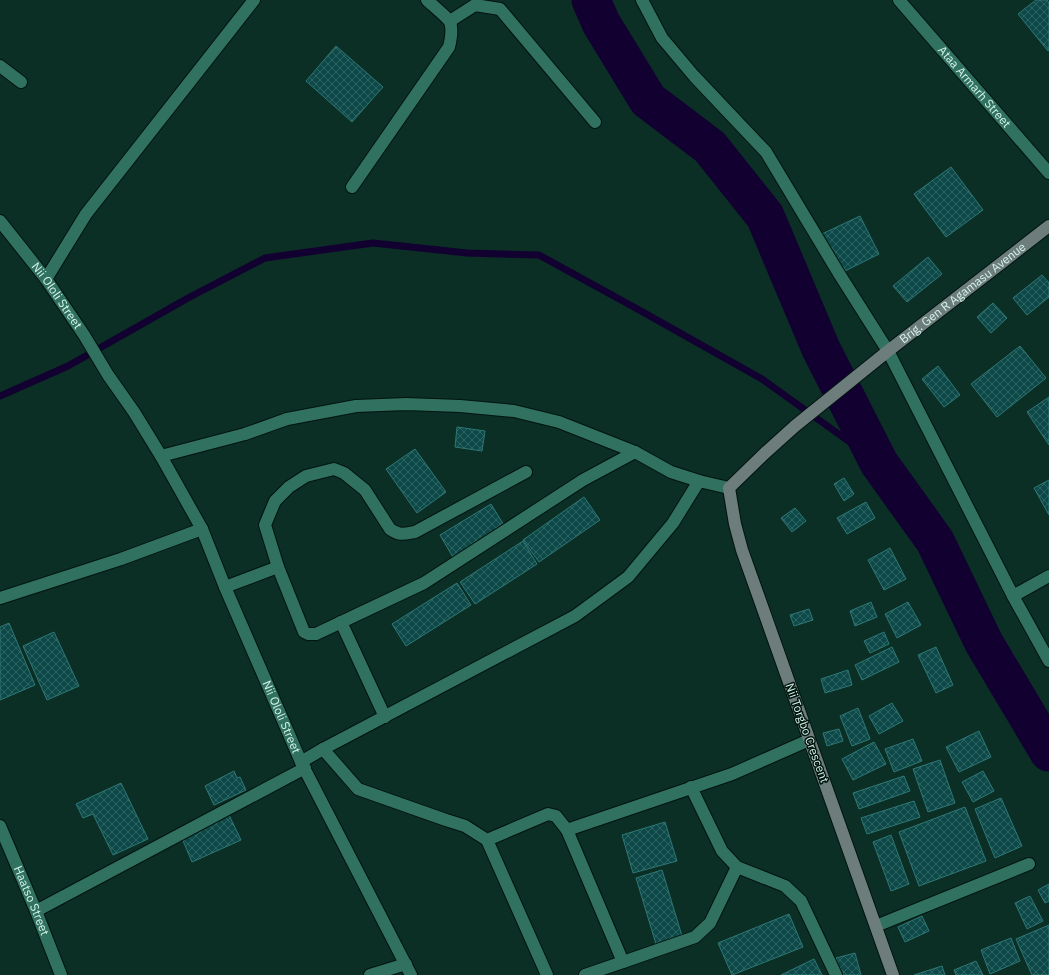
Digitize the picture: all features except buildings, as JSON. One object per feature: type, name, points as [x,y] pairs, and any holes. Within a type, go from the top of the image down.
[{"type":"street","points":[[46,279],[86,214],[254,0]]},
{"type":"street","points":[[352,187],[449,47],[452,32],[450,21],[427,0]]},
{"type":"street","points":[[642,0],[662,38],[694,76],[766,152],[838,272],[888,351],[1013,596],[1049,661]]},
{"type":"street","name":"Ataa Armarh Street","points":[[899,0],[1049,174]]},
{"type":"street","points":[[450,21],[475,5],[500,9],[595,122]]},
{"type":"street","points":[[0,66],[21,82]]},
{"type":"street","name":"Nii Ololi Street","points":[[0,221],[46,279],[84,335],[108,375],[134,412],[202,529],[225,587],[303,765],[408,970]]},
{"type":"street","name":"Brig. Gen R Agamasu Avenue","points":[[729,488],[795,426],[888,351],[1049,226]]},
{"type":"street","points":[[160,456],[245,434],[287,419],[356,406],[406,404],[460,406],[514,411],[559,422],[635,452],[671,472],[699,482],[729,488]]},
{"type":"street","points":[[526,472],[415,532],[402,535],[390,529],[365,490],[344,473],[334,470],[306,476],[289,487],[275,501],[265,524],[278,567],[304,632],[308,634],[316,634],[424,583],[584,480],[635,452]]},
{"type":"street","points":[[36,911],[303,765],[323,749],[575,616],[628,577],[672,523],[699,482]]},
{"type":"street","name":"Nii Torgbo Crescent","points":[[729,488],[735,524],[742,550],[893,975]]},
{"type":"street","points":[[0,598],[121,560],[202,529]]},
{"type":"street","points":[[225,587],[278,567]]},
{"type":"street","points":[[1013,596],[1049,576]]},
{"type":"street","points":[[341,622],[385,717]]},
{"type":"street","points":[[567,830],[732,774],[809,740]]},
{"type":"street","points":[[323,749],[358,789],[465,826],[488,840],[547,975]]},
{"type":"street","points":[[691,787],[722,851],[738,867],[785,886],[801,901],[836,975]]},
{"type":"street","points":[[488,840],[548,814],[556,816],[567,830],[624,962]]},
{"type":"street","name":"Haatso Street","points":[[0,826],[61,975]]},
{"type":"street","points":[[876,926],[1029,864]]},
{"type":"street","points":[[585,975],[694,937],[710,923],[738,867]]},
{"type":"street","points":[[370,975],[408,970]]},
{"type":"waterway","points":[[591,0],[601,23],[648,100],[710,147],[765,216],[821,349],[879,463],[935,541],[984,643],[1049,752]]},
{"type":"waterway","points":[[0,396],[68,366],[188,298],[265,258],[373,243],[467,253],[539,255],[762,379],[879,463]]}]
